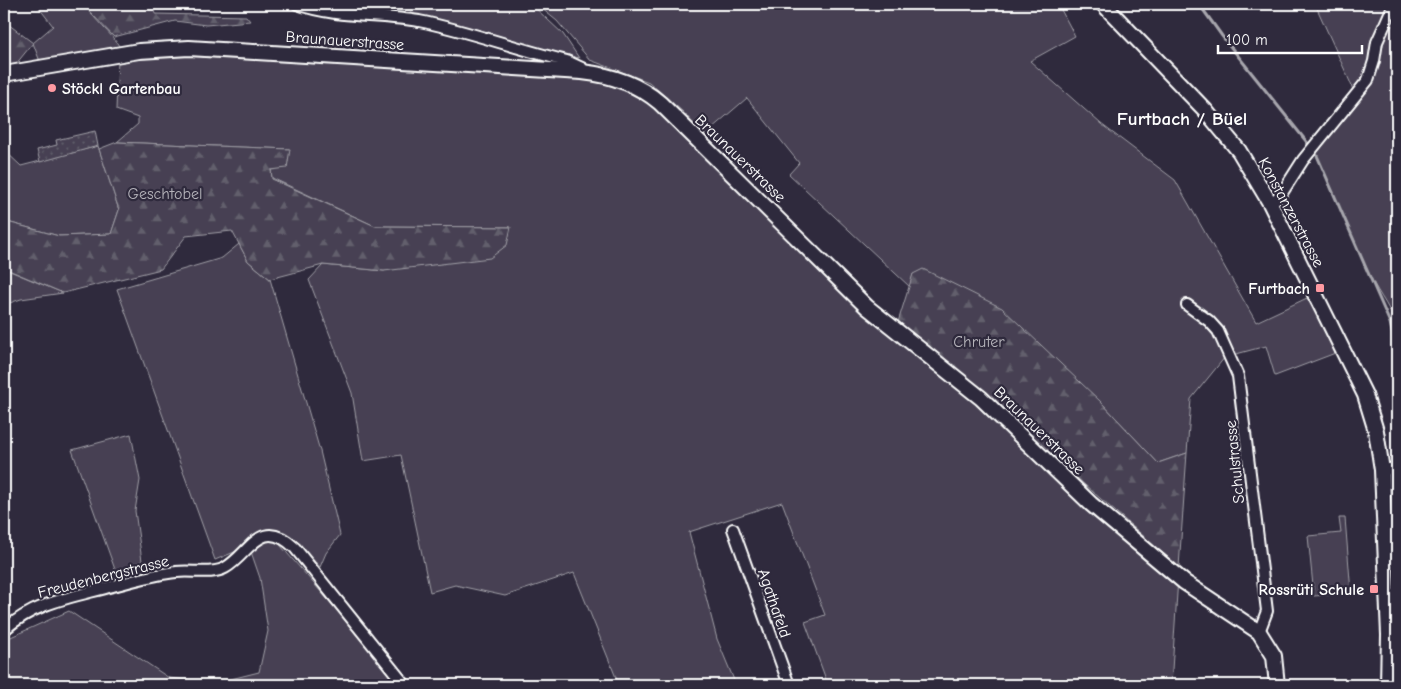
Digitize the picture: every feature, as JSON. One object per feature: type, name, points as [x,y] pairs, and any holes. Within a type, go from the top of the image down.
[{"type":"street","points":[[297,4],[325,11],[405,19],[434,25],[567,61],[582,68],[582,72]]},
{"type":"street","name":"Konstanzerstrasse","points":[[1103,4],[1222,130],[1248,165],[1270,203],[1365,395],[1376,431],[1382,470],[1389,635],[1388,685]]},
{"type":"street","points":[[1270,203],[1280,196],[1302,160],[1368,80],[1374,61],[1376,42],[1394,4]]},
{"type":"street","name":"Braunauerstrasse","points":[[4,74],[139,51],[189,48],[582,72],[620,79],[654,98],[867,307],[981,398],[1090,504],[1184,582],[1259,632],[1274,656],[1277,685]]},
{"type":"street","name":"Schulstrasse","points":[[1187,305],[1209,321],[1218,331],[1238,376],[1268,611],[1259,632]]},
{"type":"street","points":[[1382,470],[1397,468]]},
{"type":"street","name":"Agathafeld","points":[[733,529],[789,685]]},
{"type":"street","name":"Freudenbergstrasse","points":[[4,630],[26,612],[52,602],[175,572],[223,569],[254,541],[274,537],[286,541],[295,548],[405,685]]},
{"type":"green space","points":[[36,4],[85,4],[121,49],[47,61],[39,59],[33,43],[53,26]]},
{"type":"green space","points":[[85,4],[153,4],[155,14],[246,16],[250,21],[206,25],[175,21],[114,37],[89,11]]},
{"type":"green space","points":[[305,4],[531,4],[563,34],[579,58],[553,54],[471,32]]},
{"type":"green space","points":[[536,4],[1062,4],[1059,6],[1075,36],[1030,61],[1101,124],[1175,180],[1256,322],[1307,298],[1338,352],[1275,376],[1266,346],[1225,357],[1191,399],[1187,453],[1158,463],[1100,401],[913,274],[910,287],[789,174],[799,163],[747,98],[704,135],[683,112],[649,82],[590,60],[557,21]]},
{"type":"green space","points":[[1315,4],[1397,4],[1397,329],[1342,215],[1315,151],[1355,97]]},
{"type":"green space","points":[[4,21],[33,43],[16,64],[4,66]]},
{"type":"green space","points":[[163,53],[602,79],[614,82],[653,104],[936,366],[1178,578],[1171,685],[828,685],[805,622],[825,615],[782,502],[689,532],[717,639],[736,685],[619,685],[574,573],[505,596],[455,585],[430,592],[401,455],[363,461],[352,393],[309,280],[323,265],[384,271],[510,227],[375,226],[272,178],[271,170],[288,162],[289,149],[117,142],[138,124],[138,118],[116,110],[118,59]]},
{"type":"green space","points":[[95,131],[98,146],[40,162],[37,150],[57,145],[56,140]]},
{"type":"green space","name":"Geschtobel","points":[[117,142],[290,149],[287,168],[271,170],[272,179],[375,226],[511,227],[507,245],[490,258],[384,271],[323,265],[270,279],[248,261],[232,231],[186,236],[161,269],[63,293],[4,268],[4,225],[11,223],[59,236],[111,234],[119,210],[99,149]]},
{"type":"green space","points":[[98,146],[119,210],[111,234],[59,236],[11,223],[4,225],[4,150],[21,166]]},
{"type":"green space","points":[[239,244],[248,261],[270,279],[320,451],[340,535],[326,553],[320,567],[299,549],[274,538],[402,685],[4,685],[4,640],[69,611],[169,678],[215,683],[259,672],[268,631],[260,578],[249,546],[215,560],[117,289],[222,258]]},
{"type":"green space","points":[[4,268],[63,293],[21,299],[4,305]]},
{"type":"green space","name":"Chruter","points":[[923,269],[1002,308],[1100,401],[1158,463],[1187,453],[1179,567],[898,322],[913,274]]},
{"type":"green space","points":[[131,434],[140,480],[135,511],[142,561],[117,575],[72,450]]},
{"type":"green space","points":[[1339,518],[1345,518],[1351,593],[1314,596],[1308,536],[1341,533]]},
{"type":"waterway","name":"Furtbach","points":[[1199,4],[1222,36],[1310,146]]},
{"type":"waterway","name":"Furtbach","points":[[1315,151],[1390,323],[1397,354]]},
{"type":"place","name":"Stöckl Gartenbau","points":[[52,88]]},
{"type":"place","name":"Furtbach","points":[[1320,288]]},
{"type":"place","name":"Rossrüti Schule","points":[[1374,589]]},
{"type":"district","name":"Furtbach / Büel","points":[[1182,118]]}]
